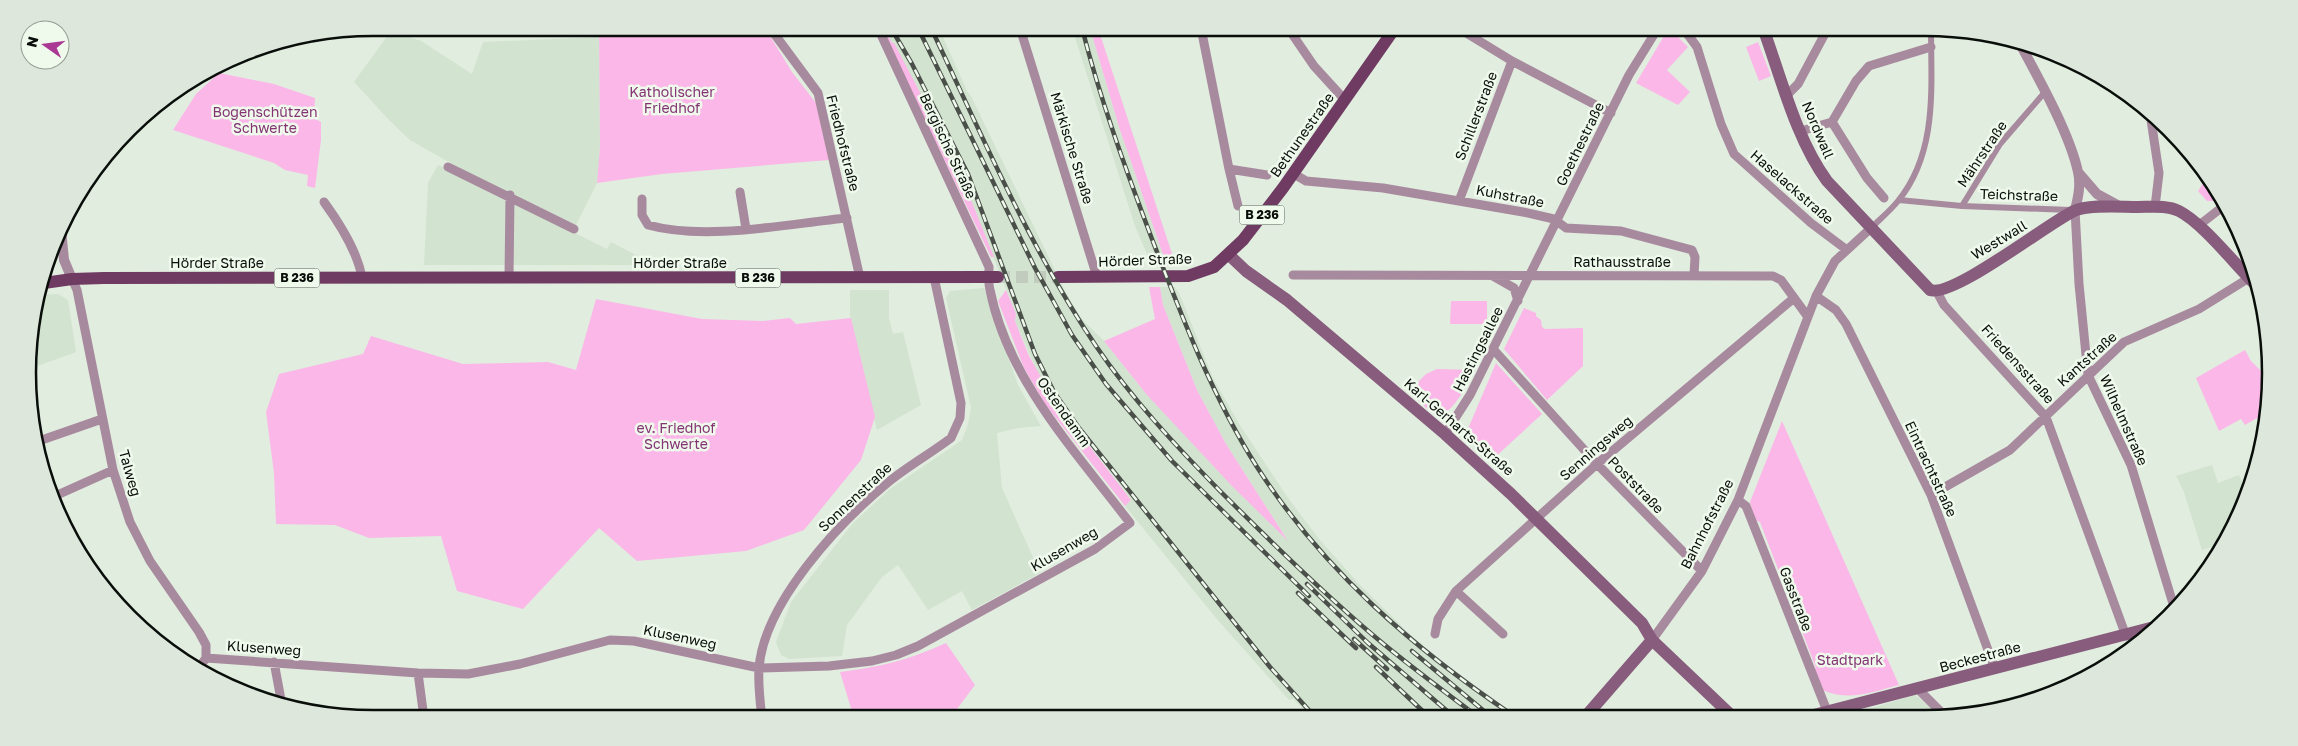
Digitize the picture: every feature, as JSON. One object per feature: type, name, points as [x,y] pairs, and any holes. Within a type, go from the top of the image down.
[{"type":"main road","name":"Bethunestraße","points":[[1229,255],[1243,240],[1294,174],[1389,36]]},
{"type":"main road","name":"Nordwall","points":[[1766,36],[1787,95],[1817,168],[1871,228]]},
{"type":"main road","points":[[2075,210],[2120,207],[2155,207],[2178,210],[2198,226],[2247,276]]},
{"type":"main road","name":"Westwall","points":[[1937,292],[2014,250],[2075,210]]},
{"type":"main road","name":"Friedensstraße","points":[[1871,228],[1927,288],[1937,292]]},
{"type":"main road","name":"Hörder Straße","points":[[1058,277],[1188,276],[1214,267],[1229,255]]},
{"type":"main road","name":"Karl-Gerharts-Straße","points":[[1229,255],[1287,300],[1445,434],[1536,518],[1642,623],[1652,640]]},
{"type":"main road","name":"Hörder Straße","points":[[51,276],[72,279]]},
{"type":"main road","name":"Hörder Straße","points":[[49,282],[72,279],[362,277],[994,277]]},
{"type":"main road","name":"Beckestraße","points":[[1831,710],[2140,632]]},
{"type":"main road","points":[[1652,640],[1726,710]]},
{"type":"main road","name":"Bahnhofstraße","points":[[1591,710],[1652,640]]},
{"type":"street","name":"Friedhofstraße","points":[[776,36],[818,93],[860,278]]},
{"type":"street","name":"Bergische Straße","points":[[882,36],[994,277]]},
{"type":"street","name":"Märkische Straße","points":[[1022,36],[1097,277]]},
{"type":"street","points":[[1203,36],[1238,206]]},
{"type":"street","points":[[1293,36],[1314,66],[1345,100]]},
{"type":"street","points":[[1471,36],[1512,62]]},
{"type":"street","name":"Goethestraße","points":[[1531,275],[1629,75],[1653,36]]},
{"type":"street","name":"Haselackstraße","points":[[1689,36],[1697,47],[1721,124],[1734,154],[1804,217],[1847,250]]},
{"type":"street","points":[[1787,95],[1798,84],[1824,36]]},
{"type":"street","points":[[1871,228],[1899,200],[1915,174],[1929,136],[1931,36]]},
{"type":"street","points":[[1801,131],[1832,122],[1856,81],[1869,66],[1931,48]]},
{"type":"street","points":[[2024,51],[2063,131],[2078,172],[2078,196],[2075,210]]},
{"type":"street","name":"Schillerstraße","points":[[1459,200],[1512,62],[1611,113]]},
{"type":"street","name":"Mährstraße","points":[[1899,200],[1962,206],[2000,144],[2045,92]]},
{"type":"street","points":[[1832,122],[1867,178],[1893,206]]},
{"type":"street","points":[[2152,125],[2160,174],[2155,207]]},
{"type":"street","points":[[448,167],[574,229]]},
{"type":"street","points":[[1229,169],[1267,175]]},
{"type":"street","points":[[2078,172],[2097,194],[2120,207]]},
{"type":"street","name":"Kuhstraße","points":[[1294,174],[1306,180],[1383,188],[1459,200],[1554,219],[1566,228],[1622,231],[1692,250],[1695,257],[1694,275]]},
{"type":"street","points":[[740,192],[746,228]]},
{"type":"street","points":[[509,278],[510,196]]},
{"type":"street","points":[[642,200],[642,215],[648,225],[661,229],[694,232],[847,218]]},
{"type":"street","points":[[324,202],[335,217],[359,263],[362,277]]},
{"type":"street","name":"Teichstraße","points":[[1962,206],[2075,210]]},
{"type":"street","points":[[2198,226],[2219,209]]},
{"type":"street","name":"Wilhelmstraße","points":[[2075,210],[2079,284],[2088,375],[2131,465],[2172,601]]},
{"type":"street","name":"Bahnhofstraße","points":[[1652,640],[1702,571],[1738,500],[1816,296],[1835,261],[1871,228]]},
{"type":"street","points":[[62,244],[64,260],[72,279]]},
{"type":"street","name":"Rathausstraße","points":[[1293,275],[1773,276],[1781,280],[1808,317]]},
{"type":"street","name":"Hastingsallee","points":[[1445,434],[1466,402],[1531,275]]},
{"type":"street","points":[[1493,276],[1514,288],[1518,301]]},
{"type":"street","name":"Sonnenstraße","points":[[762,710],[759,668],[773,620],[785,598],[829,539],[886,483],[951,438],[956,428],[961,410],[959,386],[934,277]]},
{"type":"street","name":"Ostendamm","points":[[994,277],[990,289],[1003,332],[1028,386],[1042,408],[1130,523]]},
{"type":"street","name":"Talweg","points":[[72,279],[77,290],[113,470],[130,522],[150,561],[199,632],[206,645],[206,658]]},
{"type":"street","name":"Kantstraße","points":[[1931,495],[2010,450],[2124,342],[2250,285]]},
{"type":"street","name":"Friedensstraße","points":[[1937,292],[1944,305],[2046,417],[2126,636]]},
{"type":"street","name":"Eintrachtstraße","points":[[1816,296],[1836,310],[1846,324],[1931,495],[1995,669]]},
{"type":"street","name":"Senningsweg","points":[[1435,634],[1438,618],[1456,591],[1597,464],[1794,298]]},
{"type":"street","name":"Poststraße","points":[[1493,349],[1597,464],[1702,571]]},
{"type":"street","points":[[43,439],[102,418]]},
{"type":"street","points":[[59,494],[113,470]]},
{"type":"street","name":"Gasstraße","points":[[1738,500],[1746,506],[1827,710]]},
{"type":"street","name":"Klusenweg","points":[[202,663],[206,658],[418,673],[468,674],[520,664],[610,640],[634,640],[759,668],[829,666],[872,661],[896,655],[918,646],[1095,549],[1130,523]]},
{"type":"street","points":[[1456,591],[1503,634]]},
{"type":"street","points":[[274,662],[280,696]]},
{"type":"street","points":[[418,673],[423,710]]},
{"type":"street","points":[[1918,689],[1938,709]]},
{"type":"shaded area","points":[[387,36],[406,36],[421,41],[472,74],[483,42],[599,37],[600,147],[597,183],[576,225],[470,174],[410,140],[354,82]]},
{"type":"shaded area","points":[[888,36],[943,36],[967,91],[1064,289],[1080,317],[1104,341],[1147,395],[1287,539],[1226,444],[1197,390],[1163,305],[1160,287],[1175,287],[1180,295],[1213,378],[1241,427],[1288,498],[1320,540],[1359,584],[1429,653],[1506,710],[1304,710],[1293,699],[1289,700],[1216,618],[1125,506],[1131,500],[1040,378],[1015,321],[1016,314],[952,153]]},
{"type":"shaded area","points":[[1075,36],[1092,36],[1119,127],[1167,266],[1152,266],[1135,226]]},
{"type":"shaded area","points":[[438,165],[607,249],[611,242],[638,256],[637,265],[424,265],[428,183]]},
{"type":"shaded area","points":[[984,288],[1018,385],[1041,426],[1018,428],[997,433],[1002,488],[1040,573],[972,610],[962,591],[928,610],[898,565],[882,577],[847,625],[842,656],[789,659],[781,655],[776,642],[791,602],[853,523],[890,489],[962,440],[971,408],[946,298],[950,291]]},
{"type":"shaded area","points":[[850,290],[889,290],[889,318],[893,334],[903,332],[921,405],[877,430],[850,315]]},
{"type":"shaded area","points":[[58,294],[68,300],[76,352],[36,366],[39,329],[46,295]]},
{"type":"shaded area","points":[[2212,465],[2218,483],[2239,475],[2243,485],[2227,522],[2214,546],[2202,550],[2184,492],[2176,476]]},
{"type":"shaded area","points":[[1915,695],[1936,710],[1925,710],[1865,710]]},
{"type":"green space","name":"Katholischer Friedhof","points":[[599,36],[770,36],[792,72],[816,103],[829,160],[662,174],[597,183],[600,147]]},
{"type":"green space","points":[[885,36],[888,36],[892,43],[894,43],[952,153],[994,257],[991,257]]},
{"type":"green space","points":[[1092,36],[1101,36],[1176,266],[1167,266],[1119,127]]},
{"type":"green space","points":[[1664,36],[1677,36],[1688,47],[1667,70],[1690,92],[1678,105],[1636,83]]},
{"type":"green space","points":[[1758,42],[1771,76],[1759,81],[1746,47]]},
{"type":"green space","name":"Bogenschützen Schwerte","points":[[220,73],[274,84],[315,98],[314,118],[321,122],[321,140],[315,188],[307,186],[308,175],[285,170],[274,163],[173,130],[196,94]]},
{"type":"green space","points":[[2203,183],[2214,201],[2207,201],[2198,191]]},
{"type":"green space","points":[[1149,287],[1160,287],[1163,305],[1197,390],[1226,444],[1288,541],[1232,486],[1147,395],[1104,341],[1155,319]]},
{"type":"green space","points":[[1006,290],[1016,314],[1015,321],[1029,356],[1054,400],[1131,500],[1125,506],[1045,404],[1024,368],[998,301]]},
{"type":"green space","name":"ev. Friedhof Schwerte","points":[[596,299],[702,319],[763,321],[790,318],[796,324],[851,318],[875,417],[861,460],[804,530],[746,551],[637,561],[599,528],[523,609],[457,591],[441,536],[369,538],[335,525],[276,524],[274,473],[266,412],[279,374],[363,354],[371,336],[463,364],[548,362],[576,370]]},
{"type":"green space","points":[[1451,301],[1487,301],[1487,324],[1450,324]]},
{"type":"green space","points":[[1524,308],[1536,313],[1536,316],[1541,320],[1542,327],[1545,329],[1583,328],[1583,366],[1547,400],[1504,349]]},
{"type":"green space","points":[[2245,350],[2251,361],[2262,372],[2259,417],[2245,425],[2241,419],[2219,431],[2196,378]]},
{"type":"green space","points":[[1496,363],[1542,414],[1493,459],[1471,441],[1467,431]]},
{"type":"green space","points":[[1437,369],[1475,370],[1464,391],[1453,406],[1441,415],[1428,410],[1409,391],[1426,374]]},
{"type":"green space","name":"Stadtpark","points":[[1782,421],[1899,685],[1860,695],[1832,694],[1822,690],[1813,670],[1816,668],[1760,522],[1755,520],[1750,502]]},
{"type":"green space","points":[[946,643],[975,685],[956,710],[852,710],[840,672],[894,662]]},
{"type":"tunnel","points":[[998,277],[1058,277]]},
{"type":"railway","points":[[896,36],[968,174],[1035,354],[1054,392],[1079,428],[1270,667],[1309,710]]},
{"type":"railway","points":[[922,36],[1035,268],[1072,335],[1106,384],[1172,461],[1309,596]]},
{"type":"railway","points":[[935,36],[988,150],[1049,270],[1096,346],[1124,385],[1204,475],[1315,584],[1386,646],[1469,710]]},
{"type":"railway","points":[[1084,36],[1114,134],[1175,298],[1212,384],[1257,467],[1283,505],[1341,574],[1406,635],[1505,710]]},
{"type":"railway","points":[[1307,584],[1368,643],[1446,710]]},
{"type":"railway","points":[[1298,593],[1356,648]]},
{"type":"railway","points":[[1354,639],[1387,669]]},
{"type":"railway","points":[[1412,651],[1483,710]]},
{"type":"railway","points":[[1376,667],[1422,710]]}]
